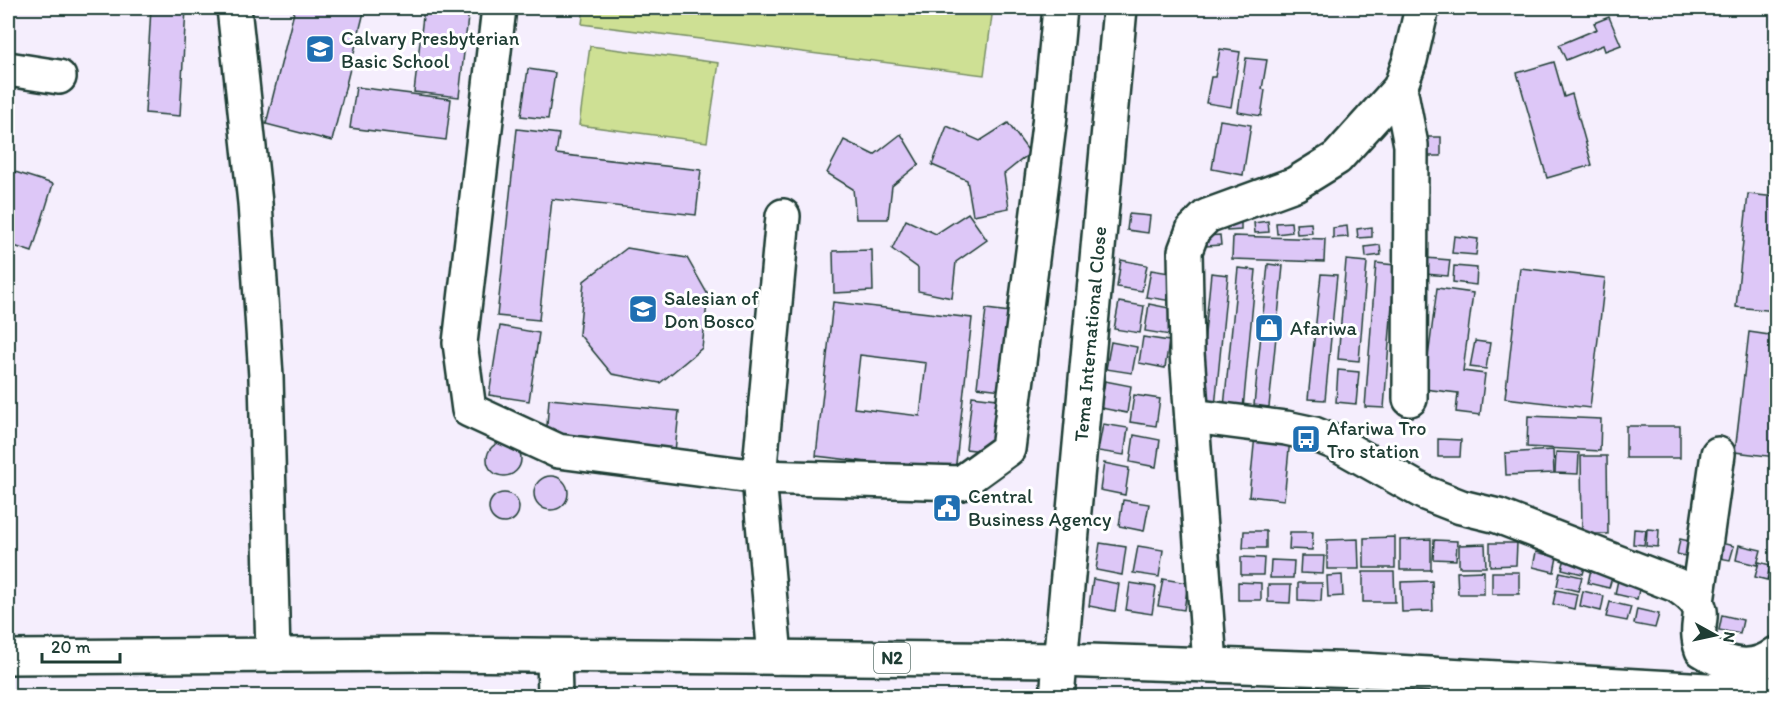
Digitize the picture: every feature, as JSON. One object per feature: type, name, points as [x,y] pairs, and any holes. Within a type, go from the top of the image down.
[{"type":"main road","points":[[234,8],[255,203],[266,377],[273,655]]},
{"type":"main road","points":[[499,8],[460,343],[469,410],[558,451],[759,477],[961,483],[1008,449],[1060,8]]},
{"type":"main road","name":"Tema International Close","points":[[1057,696],[1120,8]]},
{"type":"main road","points":[[1210,664],[1187,353],[1185,251],[1193,230],[1207,216],[1295,184],[1337,158],[1400,88],[1410,60],[1422,8]]},
{"type":"main road","points":[[8,69],[59,77]]},
{"type":"main road","points":[[1400,88],[1411,145],[1410,399]]},
{"type":"main road","points":[[775,657],[759,477],[783,216]]},
{"type":"main road","points":[[1192,416],[1286,428],[1314,434],[1336,443],[1425,493],[1461,507],[1498,516],[1676,585],[1692,596],[1701,610],[1699,642],[1702,650],[1728,665],[1749,665],[1776,654]]},
{"type":"main road","points":[[1697,602],[1718,454]]},
{"type":"main road","name":"N2","points":[[11,655],[1059,660],[1361,670],[1776,694]]},
{"type":"main road","points":[[554,656],[555,696]]},
{"type":"green space","points":[[584,8],[993,8],[984,75],[582,24]]},
{"type":"green space","points":[[590,46],[719,63],[707,142],[579,125]]},
{"type":"building","points":[[151,8],[186,8],[180,116],[145,113]]},
{"type":"building","points":[[295,8],[365,8],[332,141],[266,124]]},
{"type":"building","points":[[424,8],[469,8],[459,97],[414,92]]},
{"type":"building","points":[[1609,17],[1621,45],[1605,51],[1603,45],[1566,60],[1559,45],[1597,29],[1594,23]]},
{"type":"building","points":[[1220,49],[1240,52],[1231,107],[1206,103],[1211,77],[1215,77]]},
{"type":"building","points":[[1246,58],[1267,60],[1262,89],[1265,90],[1261,116],[1238,112]]},
{"type":"building","points":[[1554,62],[1564,97],[1572,94],[1592,165],[1547,178],[1517,73]]},
{"type":"building","points":[[528,69],[555,73],[548,119],[521,116]]},
{"type":"building","points":[[356,87],[451,99],[446,140],[350,128]]},
{"type":"building","points":[[1220,120],[1251,125],[1243,175],[1212,169]]},
{"type":"building","points":[[1008,123],[1030,153],[1004,174],[1009,208],[973,215],[967,180],[932,165],[947,126],[980,141]]},
{"type":"building","points":[[517,129],[559,134],[556,154],[701,170],[696,215],[552,199],[539,320],[497,316]]},
{"type":"building","points":[[901,134],[919,164],[892,186],[888,219],[856,219],[853,189],[827,173],[844,140],[874,155]]},
{"type":"building","points":[[1424,137],[1441,137],[1441,156],[1424,156]]},
{"type":"building","points":[[12,171],[53,184],[32,252],[8,244],[8,186]]},
{"type":"building","points":[[1748,194],[1776,197],[1776,311],[1736,307]]},
{"type":"building","points":[[968,213],[987,240],[956,262],[952,298],[918,291],[918,268],[892,249],[906,220],[936,234]]},
{"type":"building","points":[[1129,214],[1150,216],[1148,233],[1127,230]]},
{"type":"building","points":[[1241,220],[1241,230],[1227,231],[1226,222]]},
{"type":"building","points":[[1268,221],[1269,232],[1255,233],[1254,223]]},
{"type":"building","points":[[1291,222],[1292,232],[1277,234],[1276,223]]},
{"type":"building","points":[[1311,223],[1312,233],[1297,234],[1296,224]]},
{"type":"building","points":[[1347,226],[1348,237],[1333,238],[1333,228]]},
{"type":"building","points":[[1372,227],[1372,237],[1358,238],[1357,229]]},
{"type":"building","points":[[1220,235],[1221,245],[1206,246],[1206,236]]},
{"type":"building","points":[[1233,236],[1325,239],[1324,262],[1232,259]]},
{"type":"building","points":[[1454,236],[1478,239],[1476,255],[1452,253]]},
{"type":"building","points":[[1380,245],[1381,255],[1366,257],[1365,247]]},
{"type":"building","points":[[627,248],[687,258],[708,295],[702,348],[660,383],[612,374],[579,334],[584,281]]},
{"type":"building","points":[[872,250],[873,291],[834,293],[833,251]]},
{"type":"building","points":[[1426,258],[1450,260],[1448,276],[1425,274]]},
{"type":"building","points":[[1121,260],[1147,265],[1142,291],[1117,287]]},
{"type":"building","points":[[1346,260],[1367,262],[1359,361],[1338,359]]},
{"type":"building","points":[[1376,263],[1395,265],[1384,408],[1365,407]]},
{"type":"building","points":[[1268,264],[1283,266],[1269,407],[1254,405]]},
{"type":"building","points":[[1454,266],[1477,268],[1476,285],[1453,282]]},
{"type":"building","points":[[1238,268],[1256,270],[1243,409],[1224,407]]},
{"type":"building","points":[[1520,268],[1605,278],[1590,408],[1505,398]]},
{"type":"building","points":[[1151,270],[1176,274],[1172,301],[1146,297]]},
{"type":"building","points":[[1211,273],[1228,275],[1215,407],[1198,405]]},
{"type":"building","points":[[1321,274],[1337,275],[1325,400],[1308,399]]},
{"type":"building","points":[[1437,288],[1473,293],[1463,371],[1485,374],[1480,415],[1456,412],[1458,393],[1424,389]]},
{"type":"building","points":[[833,302],[972,318],[955,472],[816,456]],"holes":[[[860,355],[926,363],[920,416],[854,408]]]},
{"type":"building","points":[[1119,302],[1144,306],[1140,333],[1114,329]]},
{"type":"building","points":[[1149,304],[1174,309],[1170,335],[1145,331]]},
{"type":"building","points":[[986,309],[1010,312],[1002,390],[977,387]]},
{"type":"building","points":[[500,326],[539,333],[529,401],[489,395]]},
{"type":"building","points":[[1749,332],[1776,336],[1776,457],[1735,452]]},
{"type":"building","points":[[1143,337],[1169,341],[1165,368],[1139,363]]},
{"type":"building","points":[[1475,341],[1490,343],[1486,369],[1470,367]]},
{"type":"building","points":[[1111,342],[1137,347],[1132,373],[1106,369]]},
{"type":"building","points":[[1338,370],[1359,372],[1356,404],[1336,402]]},
{"type":"building","points":[[1105,381],[1131,386],[1127,413],[1101,408]]},
{"type":"building","points":[[1134,395],[1160,399],[1156,426],[1130,422]]},
{"type":"building","points":[[972,396],[997,399],[991,452],[966,449]]},
{"type":"building","points":[[549,399],[679,411],[675,452],[546,439]]},
{"type":"building","points":[[1528,416],[1601,419],[1600,451],[1527,447]]},
{"type":"building","points":[[1103,424],[1128,428],[1124,455],[1098,451]]},
{"type":"building","points":[[1626,426],[1680,426],[1680,458],[1626,458]]},
{"type":"building","points":[[1134,435],[1160,440],[1156,467],[1130,462]]},
{"type":"building","points":[[1255,435],[1290,439],[1284,500],[1249,496]]},
{"type":"building","points":[[1438,439],[1461,440],[1460,457],[1438,457]]},
{"type":"building","points":[[504,442],[516,447],[521,459],[516,471],[504,476],[492,471],[487,459],[492,447]]},
{"type":"building","points":[[1553,450],[1554,473],[1506,475],[1505,453]]},
{"type":"building","points":[[1556,452],[1579,453],[1578,474],[1555,473]]},
{"type":"building","points":[[1581,456],[1607,456],[1608,534],[1582,534]]},
{"type":"building","points":[[1104,463],[1129,468],[1125,495],[1100,490]]},
{"type":"building","points":[[551,476],[563,481],[568,493],[563,505],[551,510],[539,505],[534,493],[539,481]]},
{"type":"building","points":[[504,493],[515,497],[519,508],[515,519],[504,523],[493,519],[489,508],[493,497]]},
{"type":"building","points":[[1123,500],[1149,504],[1144,531],[1119,526]]},
{"type":"building","points":[[1634,529],[1646,530],[1644,545],[1633,544]]},
{"type":"building","points":[[1647,529],[1659,530],[1658,547],[1646,546]]},
{"type":"building","points":[[1244,531],[1266,531],[1266,548],[1243,548]]},
{"type":"building","points":[[1290,532],[1313,532],[1312,550],[1289,549]]},
{"type":"building","points":[[1395,537],[1395,568],[1364,568],[1364,538]]},
{"type":"building","points":[[1358,539],[1359,569],[1327,569],[1327,540]]},
{"type":"building","points":[[1431,539],[1431,570],[1400,570],[1400,540]]},
{"type":"building","points":[[1680,539],[1702,544],[1698,559],[1677,554]]},
{"type":"building","points":[[1434,540],[1457,541],[1456,560],[1433,559]]},
{"type":"building","points":[[1712,541],[1734,546],[1730,560],[1709,556]]},
{"type":"building","points":[[1100,543],[1126,547],[1122,575],[1096,570]]},
{"type":"building","points":[[1490,543],[1517,543],[1516,565],[1490,566]]},
{"type":"building","points":[[1485,544],[1486,567],[1459,567],[1459,545]]},
{"type":"building","points":[[1739,545],[1761,550],[1757,565],[1736,560]]},
{"type":"building","points":[[1138,546],[1163,550],[1159,577],[1133,573]]},
{"type":"building","points":[[1536,552],[1557,557],[1554,572],[1533,567]]},
{"type":"building","points":[[1566,555],[1587,560],[1583,574],[1562,569]]},
{"type":"building","points":[[1301,556],[1324,556],[1323,574],[1300,573]]},
{"type":"building","points":[[1241,557],[1264,558],[1263,575],[1241,575]]},
{"type":"building","points":[[1271,560],[1294,561],[1293,578],[1270,578]]},
{"type":"building","points":[[1759,562],[1770,565],[1767,580],[1755,577]]},
{"type":"building","points":[[1772,566],[1776,567],[1776,582],[1768,580]]},
{"type":"building","points":[[1591,569],[1613,574],[1609,588],[1588,583]]},
{"type":"building","points":[[1484,571],[1484,594],[1458,594],[1457,572]]},
{"type":"building","points":[[1363,572],[1394,572],[1395,602],[1363,602]]},
{"type":"building","points":[[1492,572],[1519,572],[1519,594],[1492,594]]},
{"type":"building","points":[[1560,572],[1582,577],[1578,591],[1557,586]]},
{"type":"building","points":[[1342,575],[1343,596],[1328,597],[1327,576]]},
{"type":"building","points":[[1093,579],[1119,584],[1115,611],[1089,606]]},
{"type":"building","points":[[1163,579],[1188,583],[1184,610],[1158,606]]},
{"type":"building","points":[[1618,580],[1640,585],[1637,599],[1615,594]]},
{"type":"building","points":[[1432,581],[1433,611],[1402,612],[1401,582]]},
{"type":"building","points":[[1238,582],[1261,583],[1261,600],[1238,600]]},
{"type":"building","points":[[1130,583],[1156,587],[1152,614],[1126,610]]},
{"type":"building","points":[[1298,583],[1322,583],[1321,601],[1298,600]]},
{"type":"building","points":[[1268,585],[1291,585],[1290,603],[1268,602]]},
{"type":"building","points":[[1556,590],[1577,594],[1574,609],[1553,604]]},
{"type":"building","points":[[1583,591],[1604,596],[1601,611],[1580,606]]},
{"type":"building","points":[[1610,602],[1631,607],[1627,621],[1606,617]]},
{"type":"building","points":[[1637,609],[1659,614],[1655,628],[1634,624]]},
{"type":"building","points":[[1722,615],[1743,620],[1740,634],[1719,630]]},
{"type":"place","name":"Calvary Presbyterian Basic School","points":[[320,49]]},
{"type":"place","name":"Salesian of Don Bosco","points":[[643,309]]},
{"type":"place","name":"Afariwa","points":[[1269,328]]},
{"type":"place","name":"Afariwa Tro Tro station","points":[[1306,439]]},
{"type":"place","name":"Central Business Agency","points":[[947,508]]}]
